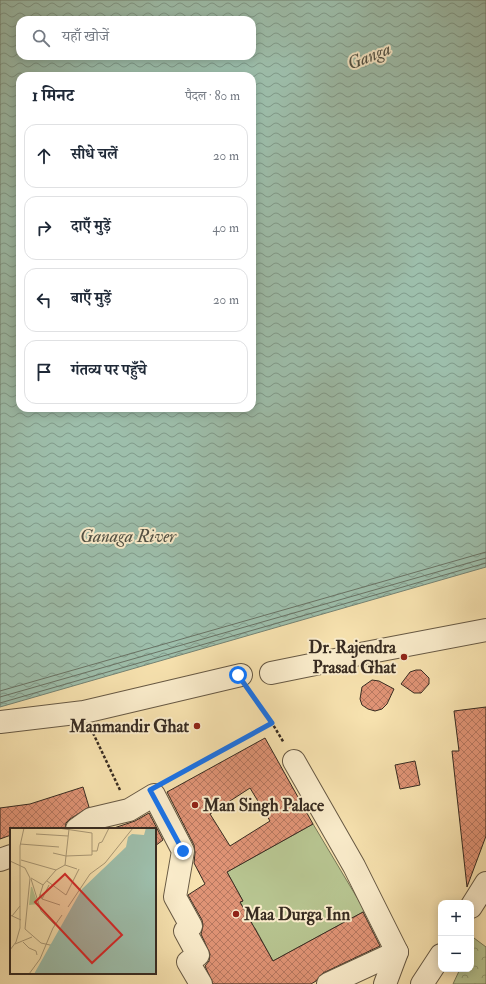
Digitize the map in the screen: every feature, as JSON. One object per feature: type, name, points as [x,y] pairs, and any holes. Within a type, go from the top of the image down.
[{"type":"street","points":[[0,722],[84,712],[241,675],[238,675],[270,673],[486,630]]},
{"type":"street","points":[[294,761],[354,866],[396,952],[385,984]]},
{"type":"street","points":[[78,828],[91,819],[129,810],[154,795],[185,848],[175,897],[191,926],[185,931],[198,955],[188,962],[200,984]]},
{"type":"street","points":[[0,860],[10,856]]},
{"type":"street","points":[[474,902],[486,883]]},
{"type":"street","points":[[328,984],[396,952]]},
{"type":"street","points":[[422,984],[438,960]]},
{"type":"path","points":[[238,675],[272,723],[294,761]]},
{"type":"path","points":[[84,712],[129,810]]},
{"type":"path","points":[[154,795],[150,790],[272,723]]},
{"type":"green space","points":[[313,824],[365,911],[273,961],[255,928],[228,909],[243,901],[227,872]]},
{"type":"green space","points":[[474,938],[486,947],[486,984],[453,984],[459,972],[474,972]]},
{"type":"water","name":"Ganaga River","points":[[0,0],[486,0],[486,567],[0,707]]},
{"type":"building","points":[[421,670],[429,678],[429,684],[421,693],[414,693],[401,684],[410,672]]},
{"type":"building","points":[[372,680],[379,681],[394,689],[387,704],[382,709],[375,711],[362,705],[360,699],[362,687]]},
{"type":"building","points":[[486,707],[486,836],[467,887],[452,751],[459,751],[454,711]]},
{"type":"building","points":[[265,738],[313,824],[227,872],[243,901],[240,902],[273,961],[363,912],[380,946],[323,973],[311,984],[213,984],[205,966],[209,961],[210,954],[201,934],[203,926],[202,920],[188,895],[205,884],[194,863],[194,845],[167,792]],"holes":[[[250,788],[270,821],[230,846],[210,814]]]},
{"type":"building","points":[[415,761],[420,785],[400,789],[395,765]]},
{"type":"building","points":[[83,787],[89,807],[70,819],[66,823],[65,828],[10,828],[10,835],[0,839],[0,808],[30,804]]},
{"type":"building","points":[[149,813],[163,840],[156,845],[156,828],[114,828],[135,821]]},
{"type":"place","name":"Dr. Rajendra Prasad Ghat","points":[[404,657]]},
{"type":"place","name":"Manmandir Ghat","points":[[197,726]]},
{"type":"place","name":"Man Singh Palace","points":[[195,805]]},
{"type":"place","name":"Maa Durga Inn","points":[[236,914]]},
{"type":"route","points":[[183,851],[150,790],[272,723],[238,675]]},
{"type":"water label","name":"Ganga","points":[[369,56]]}]
